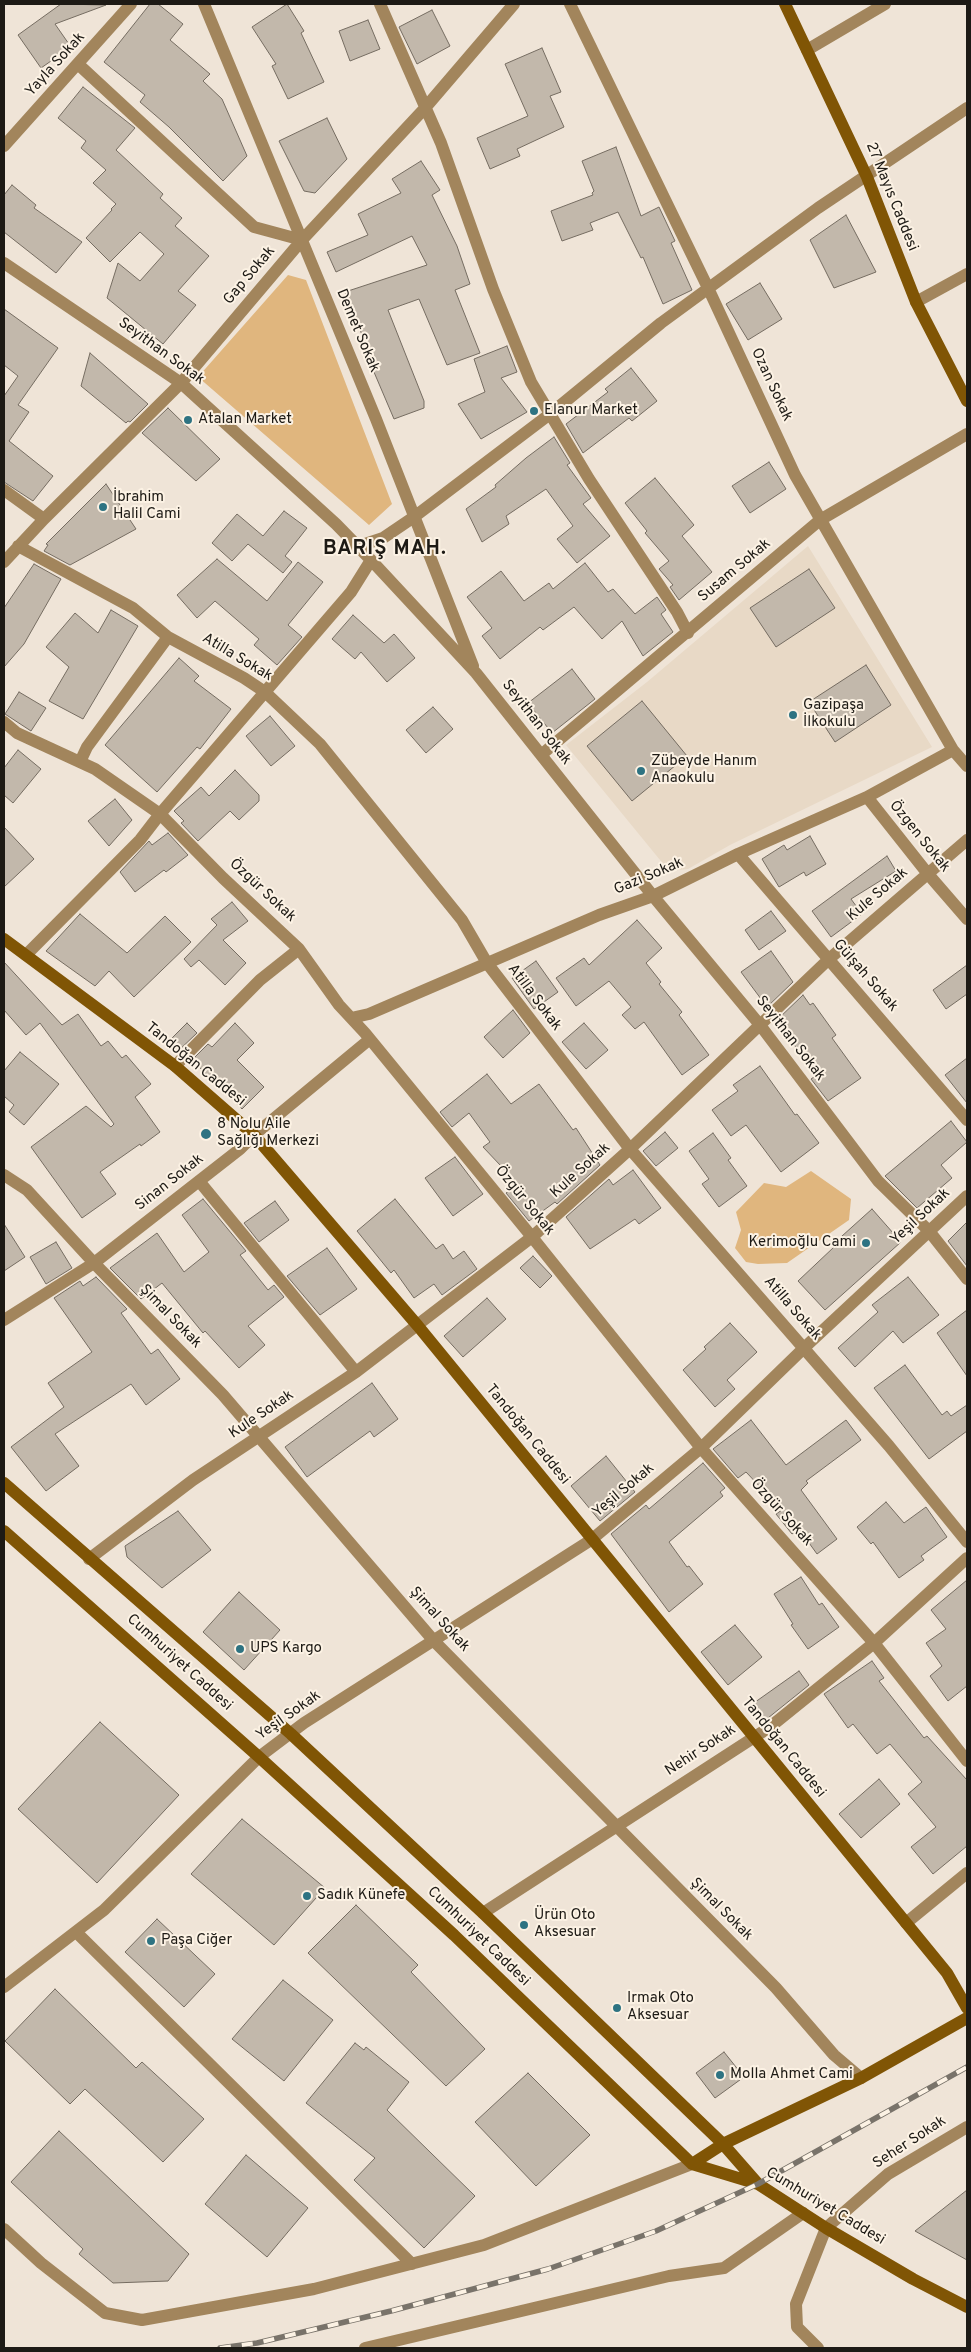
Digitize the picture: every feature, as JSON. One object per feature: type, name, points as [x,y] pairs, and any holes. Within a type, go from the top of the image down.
[{"type":"main road","name":"27 Mayıs Caddesi","points":[[785,4],[867,177],[916,302],[967,401]]},
{"type":"main road","name":"Tandoğan Caddesi","points":[[4,939],[174,1066],[254,1135],[418,1326],[906,1923],[947,1974],[967,2008]]},
{"type":"main road","points":[[4,1483],[291,1734],[483,1913],[723,2144],[758,2184]]},
{"type":"main road","name":"Cumhuriyet Caddesi","points":[[4,1531],[259,1757],[454,1935],[692,2164],[758,2184],[826,2228],[913,2279],[967,2307]]},
{"type":"main road","points":[[692,2164],[723,2144],[861,2078],[967,2018]]},
{"type":"street","name":"Yayla Sokak","points":[[4,146],[79,65],[131,4]]},
{"type":"street","name":"Demet Sokak","points":[[204,4],[376,419],[476,673]]},
{"type":"street","points":[[380,4],[441,143],[493,289],[531,382],[677,612],[688,633]]},
{"type":"street","name":"Gap Sokak","points":[[4,562],[44,519],[181,383],[302,240],[425,108],[514,4]]},
{"type":"street","name":"Ozan Sokak","points":[[570,4],[709,290],[795,475],[953,750],[967,766]]},
{"type":"street","points":[[807,50],[885,4]]},
{"type":"street","points":[[79,65],[254,227],[302,240]]},
{"type":"street","points":[[356,547],[384,538],[414,518],[550,414],[661,323],[709,290],[818,208],[867,177],[967,108]]},
{"type":"street","name":"Seyithan Sokak","points":[[4,263],[181,383],[336,524],[356,547],[371,560],[476,673],[652,896],[760,1025],[878,1181],[929,1231],[967,1279]]},
{"type":"street","points":[[916,302],[967,274]]},
{"type":"street","name":"Susam Sokak","points":[[541,755],[820,520],[967,434]]},
{"type":"street","points":[[4,490],[44,519]]},
{"type":"street","name":"Atilla Sokak","points":[[18,546],[133,608],[168,637],[265,692],[326,751],[462,920],[487,963],[630,1149],[804,1348],[967,1542]]},
{"type":"street","points":[[26,955],[140,840],[160,814],[351,592],[371,560]]},
{"type":"street","points":[[80,762],[88,747],[168,637]]},
{"type":"street","name":"Özgür Sokak","points":[[4,722],[17,733],[95,769],[160,814],[223,878],[299,949],[338,1005],[370,1039],[701,1448],[874,1643],[967,1761]]},
{"type":"street","name":"Gazi Sokak","points":[[351,1018],[369,1014],[599,915],[652,896],[738,854],[867,797],[953,750]]},
{"type":"street","name":"Özgen Sokak","points":[[867,797],[928,874],[967,919]]},
{"type":"street","name":"Kule Sokak","points":[[90,1559],[193,1480],[356,1372],[532,1237],[630,1149],[828,959],[967,840]]},
{"type":"street","name":"Gülşah Sokak","points":[[738,854],[967,1120]]},
{"type":"street","points":[[174,1066],[260,980],[299,949]]},
{"type":"street","name":"Sinan Sokak","points":[[4,1320],[94,1263],[240,1149],[254,1135],[370,1039]]},
{"type":"street","name":"Şimal Sokak","points":[[4,1175],[28,1190],[94,1263],[223,1395],[434,1641],[614,1826],[776,1988],[834,2054],[861,2078]]},
{"type":"street","points":[[199,1181],[356,1372]]},
{"type":"street","name":"Yeşil Sokak","points":[[4,1987],[104,1910],[259,1757],[291,1734],[591,1540],[701,1448],[804,1348],[967,1196]]},
{"type":"street","name":"Nehir Sokak","points":[[483,1913],[752,1736],[770,1727],[874,1643],[967,1558]]},
{"type":"street","points":[[906,1923],[967,1873]]},
{"type":"street","points":[[76,1932],[412,2264]]},
{"type":"street","name":"Seher Sokak","points":[[826,2228],[888,2174],[967,2127]]},
{"type":"street","points":[[4,2228],[42,2263],[106,2313],[142,2320],[314,2289],[484,2245],[692,2164]]},
{"type":"street","points":[[365,2348],[669,2276],[724,2268],[803,2213]]},
{"type":"street","points":[[818,2348],[797,2327],[796,2304],[826,2228]]},
{"type":"shaded area","points":[[288,275],[306,280],[392,504],[369,525],[198,377]]},
{"type":"shaded area","name":"Gazipaşa İlkokulu","points":[[808,546],[932,747],[730,845],[688,869],[669,871],[566,745],[647,682]]},
{"type":"shaded area","points":[[811,1171],[851,1199],[849,1220],[787,1263],[758,1264],[746,1262],[735,1248],[741,1230],[736,1212],[764,1183],[786,1187]]},
{"type":"building","points":[[61,4],[106,5],[55,24],[71,47],[41,68],[18,35]]},
{"type":"building","points":[[150,4],[158,4],[183,24],[170,40],[210,74],[203,81],[222,99],[247,156],[223,181],[169,127],[140,102],[145,95],[104,62]]},
{"type":"building","points":[[287,4],[304,31],[301,33],[324,82],[288,99],[272,66],[276,64],[252,27]]},
{"type":"building","points":[[432,10],[450,46],[417,64],[399,27]]},
{"type":"building","points":[[368,20],[380,49],[350,61],[339,31]]},
{"type":"building","points":[[542,48],[561,92],[550,96],[564,127],[517,149],[520,156],[490,169],[477,138],[528,116],[505,64]]},
{"type":"building","points":[[83,87],[135,128],[116,150],[163,194],[160,198],[182,218],[175,226],[209,256],[178,291],[196,305],[163,344],[107,298],[118,263],[140,281],[164,254],[140,232],[110,262],[86,238],[116,204],[93,183],[106,170],[81,148],[86,141],[58,118]]},
{"type":"building","points":[[327,118],[347,159],[315,193],[304,191],[279,141]]},
{"type":"building","points":[[616,147],[641,216],[659,207],[675,241],[671,243],[692,290],[663,304],[643,257],[641,258],[618,212],[590,223],[593,230],[562,241],[551,211],[593,195],[594,191],[582,161]]},
{"type":"building","points":[[421,161],[440,190],[432,195],[457,246],[470,284],[455,290],[480,353],[447,365],[419,299],[388,310],[424,401],[424,408],[394,419],[365,351],[368,350],[345,292],[427,265],[412,236],[336,272],[327,252],[368,235],[358,214],[401,193],[392,179]]},
{"type":"building","points":[[12,185],[36,205],[34,208],[82,242],[56,273],[4,232],[4,195]]},
{"type":"building","points":[[846,215],[876,272],[834,288],[810,240]]},
{"type":"building","points":[[760,283],[782,319],[748,340],[726,304]]},
{"type":"building","points":[[4,309],[58,348],[18,405],[29,412],[9,441],[53,476],[33,501],[4,482],[4,396],[18,376],[4,365]]},
{"type":"building","points":[[507,346],[517,372],[501,378],[527,412],[481,439],[458,404],[485,392],[474,359]]},
{"type":"building","points":[[90,353],[148,404],[130,422],[126,423],[81,386]]},
{"type":"building","points":[[631,368],[657,401],[632,421],[629,418],[583,453],[566,424],[608,392],[605,389]]},
{"type":"building","points":[[168,408],[220,459],[196,481],[142,433]]},
{"type":"building","points":[[554,437],[570,463],[567,465],[591,498],[583,504],[610,536],[577,563],[557,539],[573,526],[546,489],[506,516],[509,524],[482,542],[466,509],[496,487],[495,485],[526,458]]},
{"type":"building","points":[[769,462],[786,489],[750,513],[732,486]]},
{"type":"building","points":[[655,478],[694,525],[682,536],[712,572],[679,600],[670,587],[673,585],[659,569],[669,561],[645,533],[647,531],[625,503]]},
{"type":"building","name":"İbrahim Halil Cami","points":[[106,484],[136,529],[70,565],[44,551],[48,545],[46,544]]},
{"type":"building","points":[[284,511],[307,528],[285,556],[292,562],[283,573],[248,544],[232,561],[212,543],[237,514],[263,536]]},
{"type":"building","points":[[217,559],[267,601],[298,562],[323,582],[288,625],[302,637],[277,665],[254,645],[259,639],[215,601],[197,618],[177,595]]},
{"type":"building","points":[[585,563],[608,592],[613,589],[635,614],[657,597],[666,610],[661,614],[673,632],[643,656],[622,621],[602,639],[574,607],[543,630],[540,627],[500,659],[482,636],[492,628],[467,597],[501,571],[524,601],[549,583],[553,589]]},
{"type":"building","points":[[34,564],[61,579],[24,644],[4,667],[4,608]]},
{"type":"building","points":[[809,569],[835,608],[776,647],[750,608]]},
{"type":"building","points":[[111,610],[138,626],[83,719],[49,701],[69,667],[46,647],[75,613],[98,633]]},
{"type":"building","points":[[353,615],[384,643],[394,634],[415,658],[387,682],[361,652],[355,659],[332,639]]},
{"type":"building","points":[[179,658],[199,676],[194,681],[231,709],[200,749],[197,747],[157,792],[105,745]]},
{"type":"building","points":[[866,665],[891,705],[835,742],[809,702]]},
{"type":"building","points":[[572,669],[595,699],[552,733],[528,703]]},
{"type":"building","points":[[19,692],[46,708],[31,731],[5,714]]},
{"type":"building","points":[[642,701],[687,756],[632,801],[587,746]]},
{"type":"building","points":[[433,707],[453,729],[426,753],[406,730]]},
{"type":"building","points":[[270,716],[295,746],[271,766],[246,736]]},
{"type":"building","points":[[18,750],[41,769],[13,803],[4,795],[4,768]]},
{"type":"building","points":[[235,770],[259,795],[259,801],[239,820],[230,811],[198,841],[181,823],[184,821],[174,811],[201,787],[209,796]]},
{"type":"building","points":[[115,799],[132,820],[109,846],[88,821]]},
{"type":"building","points":[[4,827],[34,859],[4,887]]},
{"type":"building","points":[[168,833],[188,855],[135,892],[120,872],[149,841],[152,845]]},
{"type":"building","points":[[810,836],[826,864],[806,876],[804,872],[779,887],[762,859],[784,845],[787,850]]},
{"type":"building","points":[[887,856],[896,871],[851,899],[862,914],[831,937],[812,911]]},
{"type":"building","points":[[232,902],[248,921],[223,940],[246,963],[225,985],[199,960],[191,967],[184,959],[217,925],[211,919]]},
{"type":"building","points":[[771,911],[786,931],[759,950],[745,930]]},
{"type":"building","points":[[80,914],[127,953],[165,916],[191,942],[134,997],[109,971],[95,986],[46,951]]},
{"type":"building","points":[[637,920],[662,948],[646,963],[661,982],[659,984],[682,1012],[679,1015],[709,1055],[682,1075],[644,1022],[635,1029],[622,1015],[631,1007],[609,981],[576,1006],[556,978],[584,958],[589,965]]},
{"type":"building","points":[[771,951],[793,982],[767,1007],[741,972]]},
{"type":"building","points":[[536,961],[558,992],[534,1009],[512,978]]},
{"type":"building","points":[[4,962],[62,1025],[78,1014],[101,1046],[108,1041],[122,1058],[126,1055],[151,1084],[135,1097],[160,1132],[100,1172],[116,1194],[82,1218],[31,1147],[86,1106],[111,1127],[114,1124],[40,1023],[26,1035],[4,1010]]},
{"type":"building","points":[[967,965],[967,994],[946,1009],[933,990]]},
{"type":"building","points":[[803,995],[810,1005],[813,1003],[836,1035],[832,1038],[861,1078],[828,1101],[811,1079],[817,1075],[776,1021]]},
{"type":"building","points":[[513,1010],[530,1033],[503,1058],[484,1037]]},
{"type":"building","points":[[187,1023],[197,1033],[176,1053],[166,1044]]},
{"type":"building","points":[[235,1023],[254,1043],[237,1060],[264,1087],[242,1109],[192,1060],[208,1044],[212,1047]]},
{"type":"building","points":[[584,1023],[608,1050],[586,1069],[562,1042]]},
{"type":"building","points":[[20,1052],[59,1084],[24,1125],[9,1112],[14,1105],[4,1096],[4,1071]]},
{"type":"building","points":[[967,1058],[967,1103],[945,1075]]},
{"type":"building","points":[[760,1066],[795,1115],[797,1114],[819,1143],[781,1172],[746,1125],[731,1136],[712,1110],[738,1091],[733,1085]]},
{"type":"building","points":[[487,1074],[511,1104],[539,1084],[573,1130],[576,1128],[600,1165],[557,1204],[555,1202],[529,1221],[506,1193],[518,1184],[483,1147],[490,1142],[469,1113],[452,1127],[440,1112]]},
{"type":"building","points":[[951,1121],[967,1142],[941,1165],[952,1178],[917,1208],[885,1176]]},
{"type":"building","points":[[665,1132],[678,1148],[656,1166],[643,1151]]},
{"type":"building","points":[[713,1133],[731,1158],[728,1160],[747,1186],[719,1207],[702,1184],[709,1179],[689,1151]]},
{"type":"building","points":[[455,1157],[483,1194],[453,1216],[425,1178]]},
{"type":"building","points":[[633,1170],[661,1208],[639,1224],[635,1219],[590,1249],[566,1217],[609,1179],[613,1185]]},
{"type":"building","points":[[203,1199],[246,1251],[240,1255],[268,1290],[274,1285],[284,1297],[248,1326],[265,1345],[239,1368],[205,1331],[203,1333],[162,1283],[141,1299],[110,1268],[157,1233],[184,1272],[209,1252],[182,1215]]},
{"type":"building","points":[[395,1199],[436,1249],[443,1244],[453,1259],[464,1251],[477,1269],[442,1295],[434,1284],[414,1298],[394,1270],[391,1273],[357,1231]]},
{"type":"building","points":[[275,1201],[289,1220],[259,1242],[244,1223]]},
{"type":"building","points":[[872,1209],[901,1242],[825,1310],[798,1281],[834,1247],[832,1245]]},
{"type":"building","points":[[967,1222],[967,1266],[948,1241]]},
{"type":"building","points":[[4,1224],[25,1257],[4,1271]]},
{"type":"building","points":[[56,1242],[72,1268],[46,1284],[30,1257]]},
{"type":"building","points":[[327,1248],[357,1289],[320,1315],[287,1276]]},
{"type":"building","points":[[533,1256],[552,1276],[540,1288],[520,1268]]},
{"type":"building","points":[[96,1277],[127,1309],[121,1313],[151,1354],[158,1349],[180,1379],[146,1405],[131,1384],[55,1434],[79,1466],[46,1491],[11,1447],[64,1407],[48,1383],[92,1352],[54,1298],[80,1281],[83,1286]]},
{"type":"building","points":[[908,1277],[939,1315],[903,1343],[893,1331],[855,1367],[838,1348],[878,1312],[872,1305]]},
{"type":"building","points":[[487,1298],[506,1319],[463,1357],[444,1336]]},
{"type":"building","points":[[967,1310],[967,1376],[937,1333]]},
{"type":"building","points":[[730,1323],[757,1352],[727,1380],[735,1389],[715,1407],[683,1370]]},
{"type":"building","points":[[905,1365],[942,1415],[947,1411],[951,1416],[967,1405],[967,1431],[929,1459],[874,1388]]},
{"type":"building","points":[[372,1383],[398,1419],[374,1437],[370,1431],[307,1477],[285,1447]]},
{"type":"building","points":[[751,1420],[786,1465],[846,1420],[861,1440],[806,1481],[808,1483],[801,1490],[837,1539],[817,1554],[799,1529],[792,1534],[776,1514],[782,1510],[746,1472],[738,1478],[713,1449]]},
{"type":"building","points":[[606,1456],[635,1492],[600,1521],[571,1486]]},
{"type":"building","points":[[703,1463],[725,1488],[720,1492],[723,1496],[669,1542],[687,1567],[689,1566],[703,1584],[669,1612],[611,1534],[646,1505],[649,1509]]},
{"type":"building","points":[[886,1502],[904,1523],[926,1507],[947,1537],[921,1556],[924,1560],[899,1578],[873,1542],[871,1544],[857,1527]]},
{"type":"building","points":[[178,1511],[211,1550],[162,1588],[127,1557],[125,1546]]},
{"type":"building","points":[[801,1577],[819,1605],[822,1603],[839,1627],[808,1649],[791,1625],[793,1624],[774,1594]]},
{"type":"building","points":[[967,1580],[967,1686],[948,1701],[930,1676],[942,1666],[926,1643],[946,1629],[931,1610]]},
{"type":"building","points":[[239,1592],[280,1630],[244,1670],[203,1632]]},
{"type":"building","points":[[735,1625],[762,1657],[728,1685],[701,1652]]},
{"type":"building","points":[[872,1661],[884,1678],[879,1681],[924,1738],[927,1736],[967,1780],[967,1846],[933,1874],[911,1847],[936,1827],[908,1794],[922,1782],[890,1744],[877,1754],[853,1724],[848,1728],[824,1694]]},
{"type":"building","points":[[799,1671],[809,1685],[763,1722],[751,1705]]},
{"type":"building","points":[[100,1722],[179,1795],[97,1883],[18,1809]]},
{"type":"building","points":[[879,1779],[900,1804],[861,1838],[839,1814]]},
{"type":"building","points":[[242,1819],[325,1888],[274,1945],[191,1874]]},
{"type":"building","points":[[356,1905],[418,1965],[411,1972],[485,2049],[446,2086],[308,1953]]},
{"type":"building","points":[[157,1919],[215,1974],[184,2007],[125,1952]]},
{"type":"building","points":[[283,1980],[333,2020],[284,2081],[232,2039]]},
{"type":"building","points":[[55,1989],[136,2068],[142,2062],[204,2119],[163,2162],[85,2089],[70,2104],[5,2041]]},
{"type":"building","points":[[355,2043],[364,2050],[366,2047],[409,2082],[387,2110],[475,2196],[424,2248],[354,2180],[375,2158],[306,2103]]},
{"type":"building","name":"Molla Ahmet Cami","points":[[724,2052],[744,2077],[715,2098],[696,2073]]},
{"type":"building","points":[[528,2073],[590,2135],[536,2186],[475,2122]]},
{"type":"building","points":[[59,2131],[189,2254],[168,2281],[113,2283],[79,2254],[83,2249],[11,2182]]},
{"type":"building","points":[[246,2155],[308,2208],[267,2257],[205,2204]]},
{"type":"building","points":[[967,2190],[967,2260],[915,2231]]},
{"type":"railway","points":[[220,2348],[257,2343],[391,2311],[548,2269],[656,2231],[758,2184],[967,2067]]},
{"type":"place","name":"Elanur Market","points":[[534,411]]},
{"type":"place","name":"Atalan Market","points":[[188,420]]},
{"type":"place","name":"İbrahim Halil Cami","points":[[103,507]]},
{"type":"place","name":"Gazipaşa İlkokulu","points":[[793,715]]},
{"type":"place","name":"Zübeyde Hanım Anaokulu","points":[[641,771]]},
{"type":"place","name":"8 Nolu Aile Sağlığı Merkezi","points":[[206,1134]]},
{"type":"place","name":"Kerimoğlu Cami","points":[[866,1243]]},
{"type":"place","name":"UPS Kargo","points":[[240,1649]]},
{"type":"place","name":"Sadık Künefe","points":[[307,1896]]},
{"type":"place","name":"Ürün Oto Aksesuar","points":[[524,1925]]},
{"type":"place","name":"Paşa Ciğer","points":[[151,1941]]},
{"type":"place","name":"Irmak Oto Aksesuar","points":[[617,2008]]},
{"type":"place","name":"Molla Ahmet Cami","points":[[720,2075]]},
{"type":"district","name":"BARIŞ MAH.","points":[[385,550]]}]
